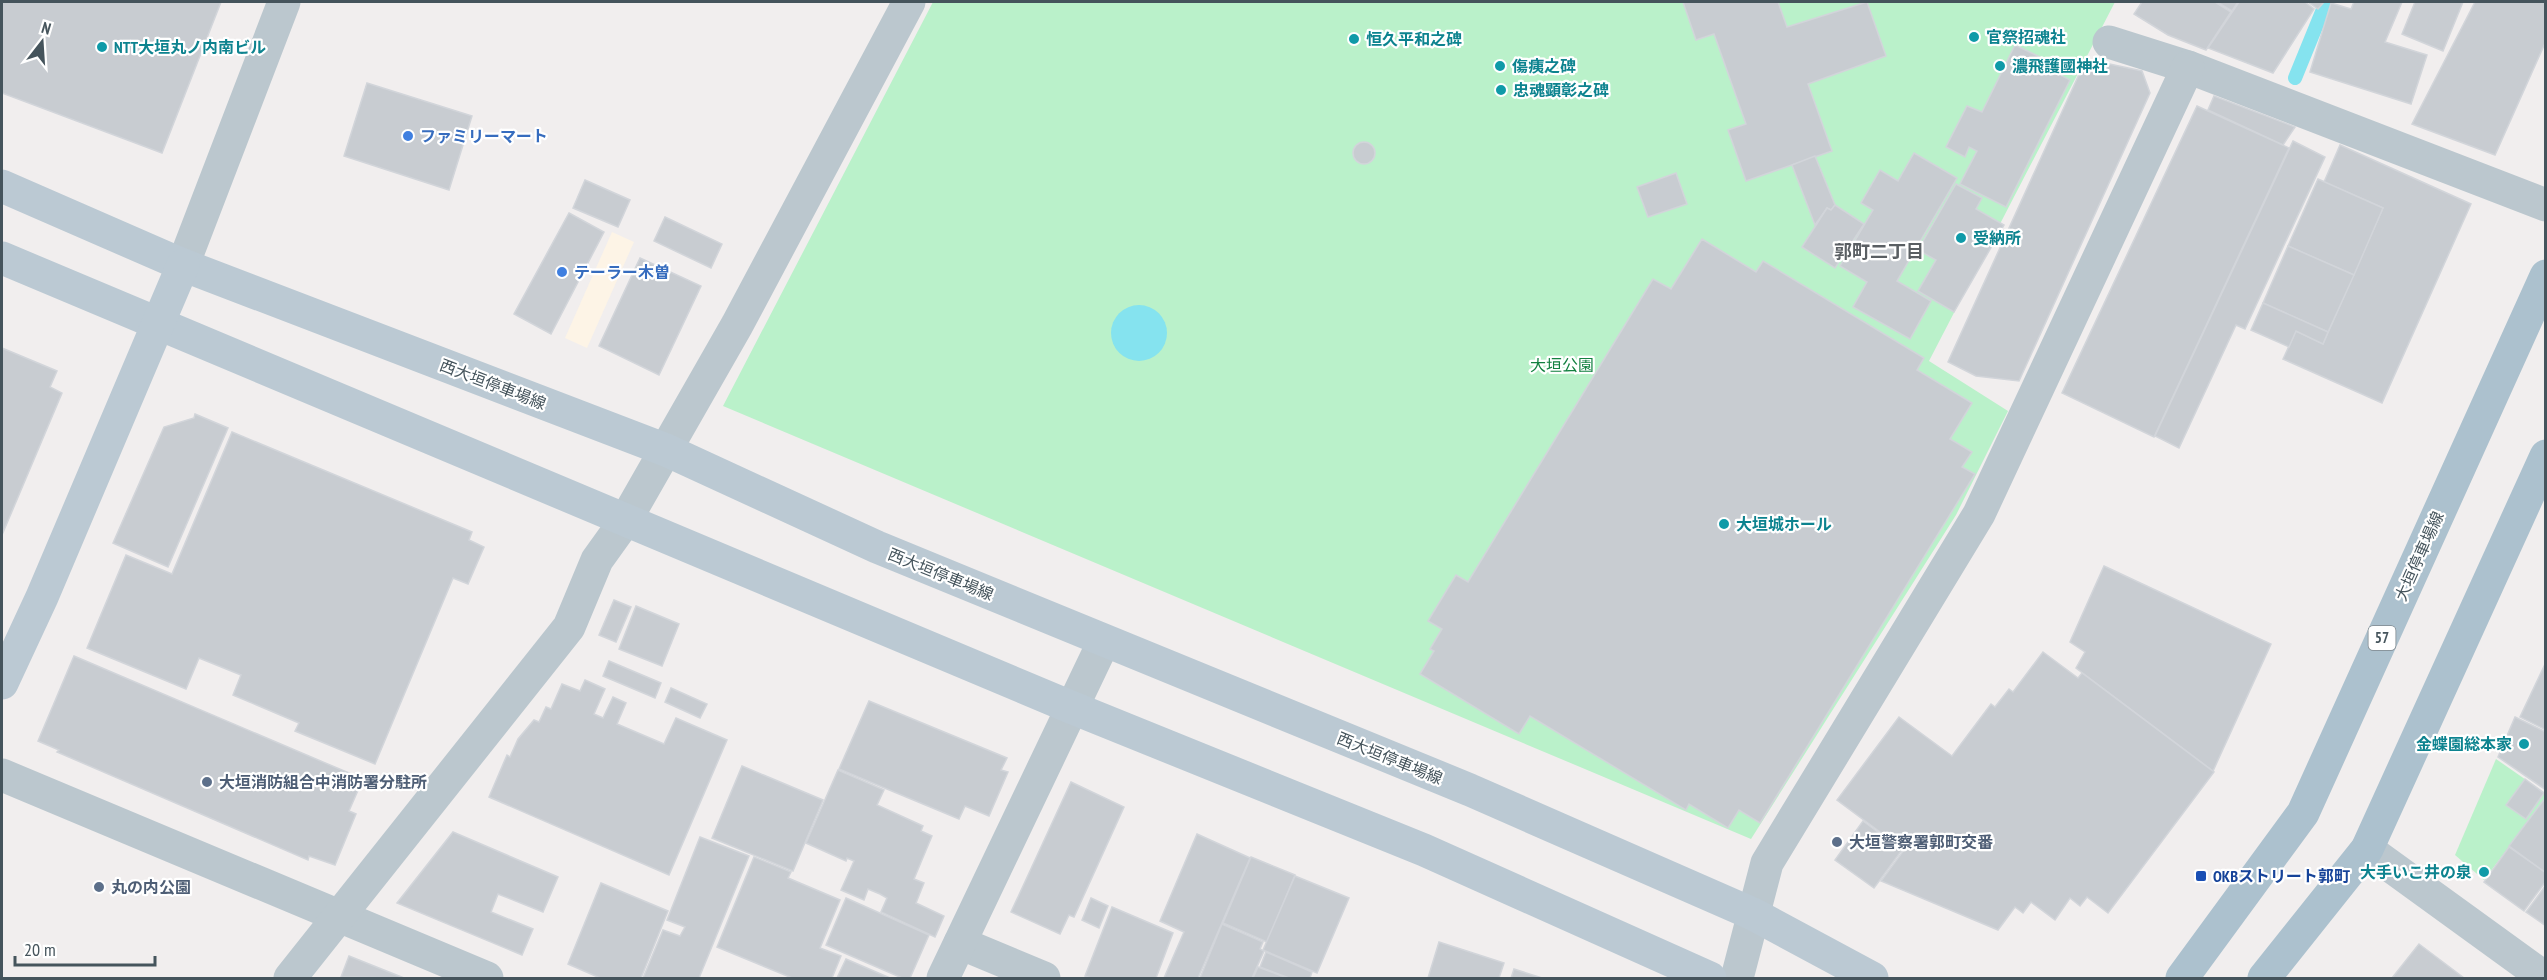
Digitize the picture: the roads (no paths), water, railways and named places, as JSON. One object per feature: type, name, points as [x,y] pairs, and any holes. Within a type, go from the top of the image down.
[{"type":"main road","name":"西大垣停車場線","points":[[2,186],[183,265],[666,450],[878,547],[1470,790],[1753,914],[1872,978]]},
{"type":"main road","points":[[2,258],[1073,708],[1424,850],[1710,978]]},
{"type":"main road","points":[[2,683],[46,586],[183,265]]},
{"type":"main road","name":"大垣停車場線","points":[[2182,978],[2303,813],[2546,276]]},
{"type":"main road","points":[[2264,978],[2367,849],[2546,456]]},
{"type":"street","points":[[183,265],[284,2]]},
{"type":"street","points":[[290,978],[569,627],[597,560],[625,521],[737,325],[909,2]]},
{"type":"street","points":[[2109,42],[2188,67],[2546,205]]},
{"type":"street","points":[[1737,978],[1767,863],[1979,514],[2188,67]]},
{"type":"street","points":[[943,978],[1104,641]]},
{"type":"street","points":[[2,775],[487,978]]},
{"type":"street","points":[[2367,849],[2545,978]]},
{"type":"street","points":[[960,944],[1044,978]]},
{"type":"water","points":[[1134,305],[1144,305],[1159,313],[1165,322],[1167,333],[1165,344],[1159,353],[1144,361],[1134,361],[1123,356],[1116,349],[1111,338],[1111,328],[1116,317],[1123,310]]},
{"type":"waterway","points":[[2295,78],[2326,2]]},
{"type":"place","name":"官祭招魂社","points":[[1974,37]]},
{"type":"place","name":"恒久平和之碑","points":[[1354,39]]},
{"type":"place","name":"NTT大垣丸ノ内南ビル","points":[[102,47]]},
{"type":"place","name":"傷痍之碑","points":[[1500,66]]},
{"type":"place","name":"濃飛護國神社","points":[[2000,66]]},
{"type":"place","name":"忠魂顕彰之碑","points":[[1501,90]]},
{"type":"place","name":"ファミリーマート","points":[[408,136]]},
{"type":"place","name":"受納所","points":[[1961,238]]},
{"type":"place","name":"テーラー木曽","points":[[562,272]]},
{"type":"place","name":"大垣城ホール","points":[[1724,524]]},
{"type":"place","name":"金蝶園総本家","points":[[2524,744]]},
{"type":"place","name":"大垣消防組合中消防署分駐所","points":[[207,782]]},
{"type":"place","name":"大垣警察署郭町交番","points":[[1837,842]]},
{"type":"place","name":"大手いこ井の泉","points":[[2484,872]]},
{"type":"place","name":"OKBストリート郭町","points":[[2201,876]]},
{"type":"place","name":"丸の内公園","points":[[99,887]]},
{"type":"district","name":"郭町二丁目","points":[[1879,252]]},
{"type":"park label","name":"大垣公園","points":[[1562,365]]}]
